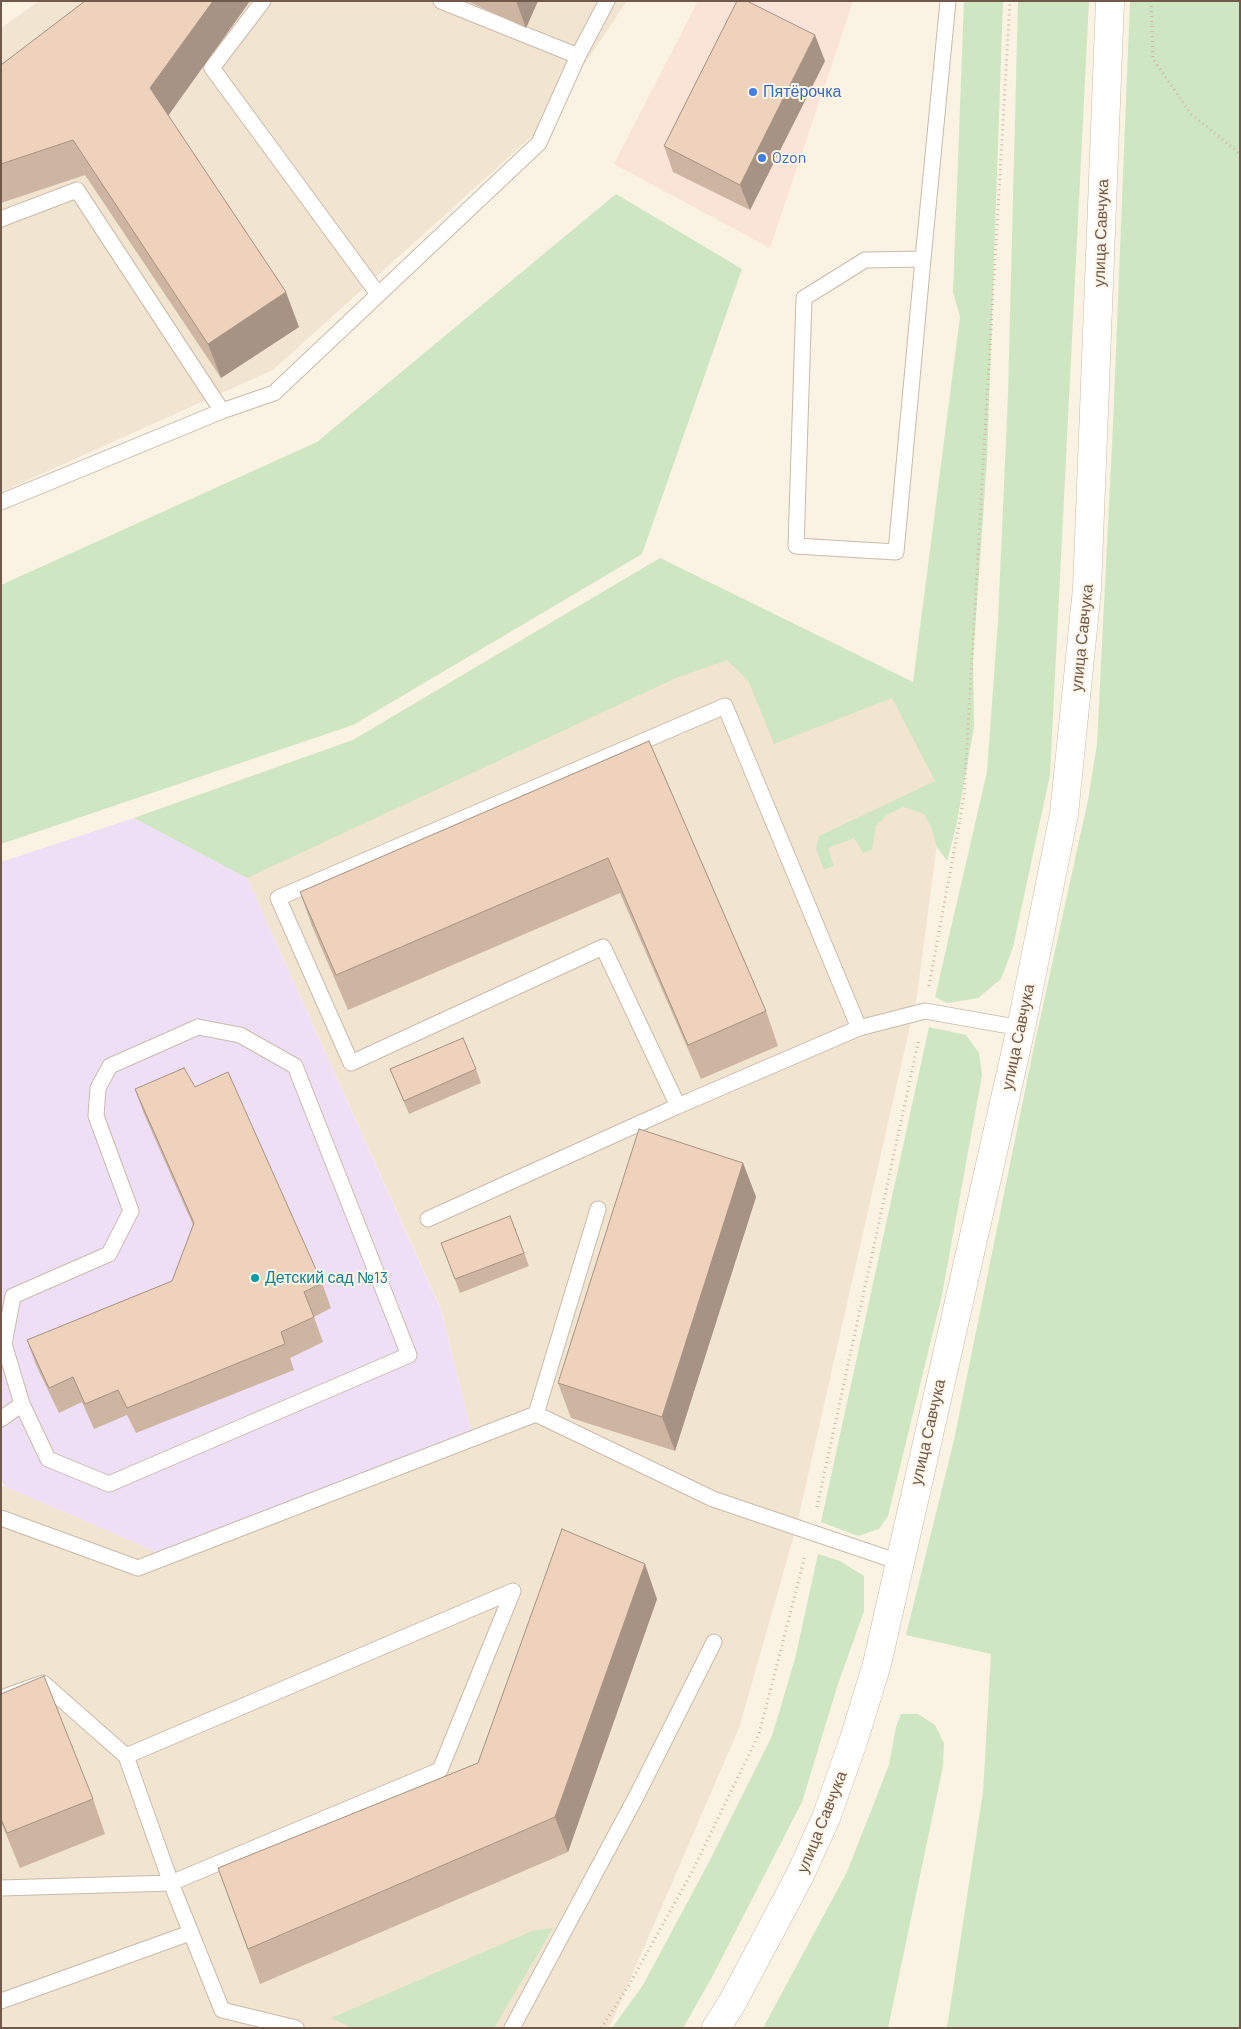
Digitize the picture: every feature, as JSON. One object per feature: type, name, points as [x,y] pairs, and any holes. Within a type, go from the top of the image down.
[{"type":"street","name":"улица Савчука","points":[[716,2028],[799,1877],[826,1818],[854,1739],[876,1664],[1021,1028],[1064,814],[1088,589],[1110,1]]},
{"type":"lane","points":[[263,1],[212,68],[378,294]]},
{"type":"lane","points":[[441,1],[578,56]]},
{"type":"lane","points":[[1,502],[222,411],[274,393],[538,142],[578,56],[608,1]]},
{"type":"lane","points":[[923,259],[865,260],[804,298],[796,546],[896,552],[948,1]]},
{"type":"lane","points":[[1,219],[77,190],[222,411]]},
{"type":"lane","points":[[678,1106],[603,947],[351,1063],[278,898],[725,706],[859,1028]]},
{"type":"lane","points":[[428,1219],[678,1106],[859,1028],[925,1012],[1021,1028]]},
{"type":"lane","points":[[198,1027],[240,1035],[295,1066],[409,1355],[109,1484],[48,1459],[22,1404],[4,1344],[13,1296],[109,1254],[131,1211],[96,1116],[98,1088],[110,1066],[198,1027]]},
{"type":"lane","points":[[536,1414],[598,1209]]},
{"type":"lane","points":[[1,1419],[22,1404]]},
{"type":"lane","points":[[1,1518],[138,1568],[536,1414],[713,1499],[899,1562]]},
{"type":"lane","points":[[1,1888],[171,1883],[440,1770],[513,1591],[126,1756]]},
{"type":"lane","points":[[512,2028],[636,1797],[714,1642]]},
{"type":"lane","points":[[1,1698],[42,1683],[126,1756],[171,1883],[222,2010],[296,2028]]},
{"type":"lane","points":[[1,2001],[190,1933]]},
{"type":"path","points":[[1151,1],[1153,59],[1191,114],[1240,154]]},
{"type":"shaded area","points":[[39,1],[627,1],[542,127],[273,370],[1,492],[1,28]]},
{"type":"shaded area","points":[[698,1],[853,1],[770,248],[614,164]]},
{"type":"shaded area","points":[[660,558],[954,715],[917,995],[796,1528],[739,1728],[609,2028],[1,2028],[1,1488],[4,1486],[161,1554],[473,1438],[441,1309],[247,878],[134,818],[353,740]]},
{"type":"shaded area","points":[[134,818],[247,878],[441,1310],[473,1438],[161,1554],[4,1486],[1,1477],[1,862]]},
{"type":"green space","points":[[964,1],[1003,1],[987,459],[973,659],[974,727],[956,827],[947,861],[937,847],[931,827],[924,814],[903,807],[887,815],[876,826],[872,850],[863,853],[854,838],[828,848],[834,866],[824,870],[816,849],[819,836],[935,781],[892,698],[774,744],[748,680],[727,660],[676,678],[247,878],[134,818],[353,740],[660,558],[913,682],[960,317],[953,292]]},
{"type":"green space","points":[[1018,1],[1089,1],[1050,775],[1013,947],[1001,979],[978,998],[947,1003],[935,997],[987,772],[998,621],[1008,395]]},
{"type":"green space","points":[[1130,1],[1240,1],[1240,2028],[947,2028],[983,1792],[991,1654],[906,1635],[954,1440],[1032,1056],[1088,800],[1097,744],[1113,425]]},
{"type":"green space","points":[[616,194],[742,269],[642,554],[353,725],[1,844],[1,585],[317,442]]},
{"type":"green space","points":[[929,1027],[966,1035],[979,1053],[982,1075],[942,1295],[888,1516],[879,1529],[858,1536],[821,1522]]},
{"type":"green space","points":[[818,1554],[840,1561],[864,1576],[864,1611],[838,1684],[802,1802],[711,1979],[683,2028],[612,2028],[643,1985],[709,1862],[772,1736],[795,1659]]},
{"type":"green space","points":[[901,1714],[918,1714],[935,1725],[944,1743],[943,1766],[888,2028],[763,2028],[847,1872],[889,1765],[896,1727]]},
{"type":"green space","points":[[553,1928],[494,2028],[352,2028],[331,2018],[532,1931]]},
{"type":"building","points":[[85,1],[213,1],[150,88],[286,292],[208,344],[73,140],[1,164],[1,65]]},
{"type":"building","points":[[737,1],[747,1],[815,35],[740,185],[664,146]]},
{"type":"building","points":[[649,741],[766,1011],[688,1045],[608,858],[336,975],[300,892]]},
{"type":"building","points":[[463,1038],[476,1069],[404,1101],[390,1069]]},
{"type":"building","name":"Детский сад №13","points":[[184,1068],[195,1087],[228,1072],[322,1283],[304,1292],[314,1317],[281,1332],[285,1344],[127,1408],[118,1390],[85,1404],[73,1377],[49,1388],[27,1340],[172,1281],[194,1223],[135,1089]]},
{"type":"building","points":[[639,1129],[743,1163],[662,1417],[558,1383]]},
{"type":"building","points":[[510,1216],[524,1253],[455,1279],[441,1243]]},
{"type":"building","points":[[562,1529],[645,1564],[555,1817],[248,1949],[218,1868],[478,1763]]},
{"type":"building","points":[[44,1676],[93,1799],[7,1833],[1,1819],[1,1694]]},
{"type":"place","name":"Пятёрочка","points":[[753,92]]},
{"type":"place","name":"Ozon","points":[[762,158]]},
{"type":"place","name":"Детский сад №13","points":[[255,1278]]}]
